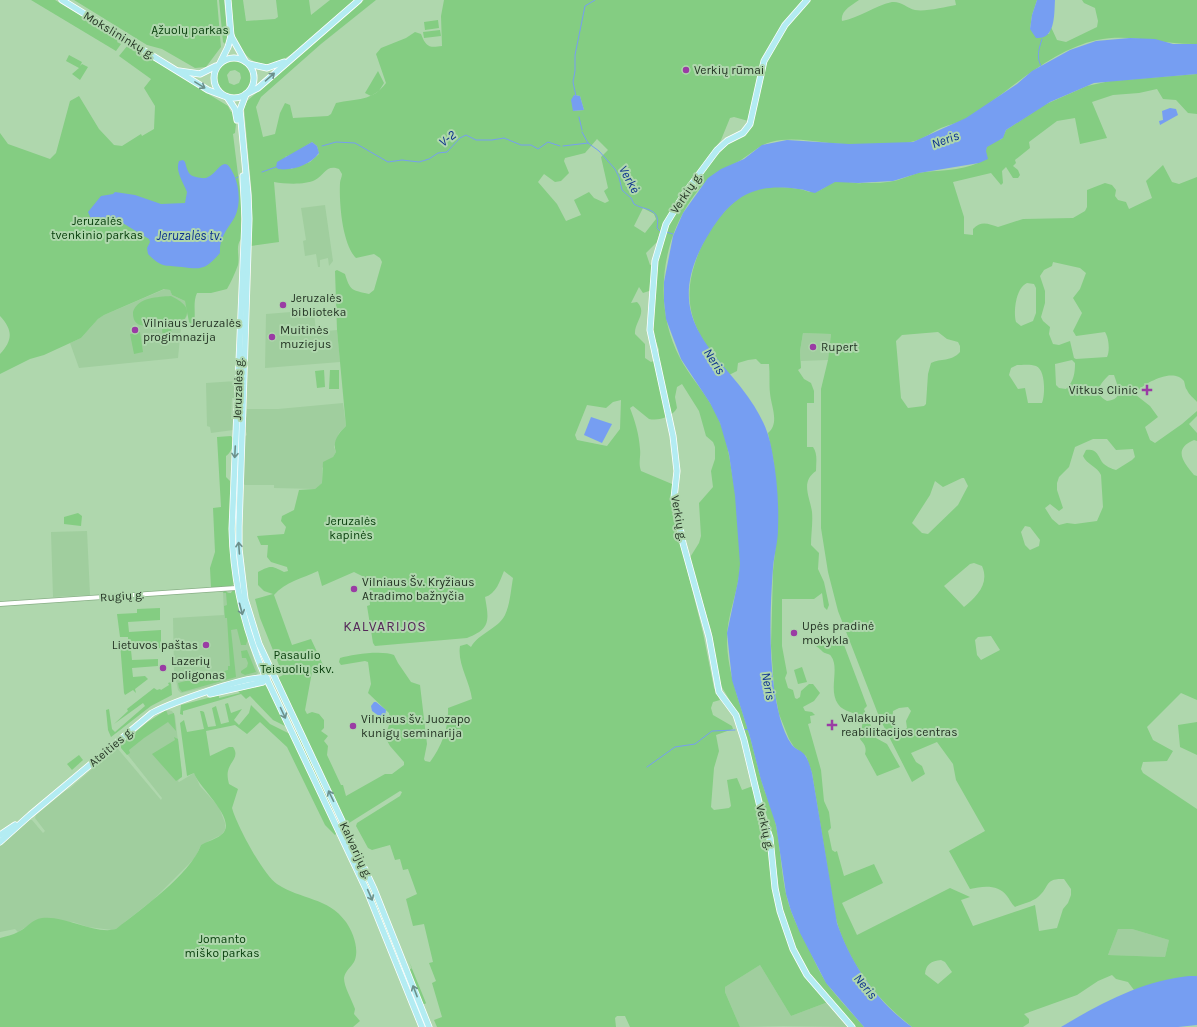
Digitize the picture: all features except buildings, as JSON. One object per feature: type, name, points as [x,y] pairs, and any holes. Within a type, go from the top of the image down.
[{"type":"main road","name":"Mokslininkų g.","points":[[62,0],[214,94],[225,97]]},
{"type":"main road","points":[[228,0],[231,36],[253,71],[254,80],[247,93]]},
{"type":"main road","points":[[231,36],[214,73],[214,82],[217,90],[225,97],[235,99],[258,88],[359,0]]},
{"type":"main road","name":"Verkių g.","points":[[807,0],[785,25],[764,61],[750,124],[743,132],[727,141],[717,150],[685,193],[666,224],[655,262],[650,330],[673,436],[677,471],[673,492],[682,537],[709,637],[719,692],[736,714],[744,740],[762,815],[770,838],[775,888],[780,911],[794,949],[807,975],[852,1027]]},
{"type":"main road","points":[[219,64],[232,58],[267,68],[290,59]]},
{"type":"main road","name":"Mokslininkų g.","points":[[177,70],[200,74],[219,64]]},
{"type":"main road","name":"Jeruzalės g.","points":[[247,93],[240,110],[249,219],[239,433],[232,529],[236,588],[248,633],[266,678]]},
{"type":"main road","name":"Jeruzalės g.","points":[[225,97],[235,109],[244,195],[239,433],[239,538],[243,587],[255,632],[274,676]]},
{"type":"main road","name":"Rugių g.","points":[[236,588],[243,587]]},
{"type":"main road","name":"Ateities g.","points":[[0,842],[30,815],[152,714],[168,705],[201,695],[263,682],[266,678],[274,676]]},
{"type":"main road","name":"Kalvarijų g.","points":[[274,676],[345,833],[422,1027]]},
{"type":"main road","name":"Kalvarijų g.","points":[[266,678],[345,833],[393,932],[429,1027]]},
{"type":"main road","name":"Ateities g.","points":[[0,835],[30,815]]},
{"type":"street","name":"Rugių g.","points":[[0,604],[236,588]]},
{"type":"shaded area","points":[[325,205],[333,261],[329,266],[328,258],[320,260],[320,267],[318,267],[316,254],[305,256],[303,241],[306,240],[301,208]]},
{"type":"shaded area","name":"Vilniaus Jeruzalės progimnazija","points":[[165,289],[170,290],[172,295],[185,301],[187,307],[188,314],[181,327],[178,358],[79,368],[70,343],[81,338],[98,319],[104,315]]},
{"type":"shaded area","points":[[304,311],[304,313],[314,313],[316,332],[337,330],[340,362],[265,368],[266,314]]},
{"type":"shaded area","points":[[803,333],[831,334],[828,360],[801,361],[800,351]]},
{"type":"shaded area","points":[[236,381],[235,398],[232,398],[231,419],[234,419],[233,430],[211,433],[210,427],[207,426],[206,383]]},
{"type":"shaded area","points":[[343,403],[346,426],[339,433],[334,447],[336,452],[322,468],[322,483],[315,489],[274,488],[274,485],[245,485],[242,483],[244,437],[247,435],[245,428],[247,409],[278,409]]},
{"type":"shaded area","points":[[87,531],[90,595],[53,597],[51,532]]},
{"type":"shaded area","points":[[232,590],[235,591],[241,619],[258,673],[255,676],[181,693],[178,690],[174,671],[173,618],[224,615],[223,591],[231,593]]},
{"type":"shaded area","points":[[168,710],[172,711],[175,716],[182,774],[178,781],[179,782],[194,773],[200,786],[219,807],[225,823],[225,830],[221,835],[201,845],[195,858],[154,899],[116,929],[112,930],[88,927],[73,922],[37,920],[18,932],[15,929],[0,932],[0,845],[30,820],[32,820],[43,833],[45,831],[35,818],[36,815],[69,789],[115,749],[118,749],[161,800],[162,798],[120,745],[147,722]]},
{"type":"shaded area","points":[[1118,929],[1132,929],[1169,940],[1165,957],[1108,955]]},
{"type":"shaded area","points":[[760,965],[791,1016],[828,1002],[849,1027],[740,1027],[725,992],[725,987]]},
{"type":"green space","points":[[31,0],[55,0],[119,39],[117,42],[121,44],[116,51]]},
{"type":"green space","name":"Ąžuolų parkas","points":[[74,0],[217,0],[221,47],[206,67],[195,68],[162,49],[147,45]]},
{"type":"green space","points":[[219,0],[224,0],[228,40],[226,45],[223,42]]},
{"type":"green space","points":[[231,0],[243,0],[246,21],[275,19],[278,17],[276,0],[309,0],[311,15],[330,0],[357,0],[294,53],[282,60],[270,64],[264,64],[253,61],[238,45],[234,31]]},
{"type":"green space","points":[[364,0],[376,0],[321,44],[261,97],[256,107],[263,137],[275,134],[280,113],[285,103],[290,105],[293,118],[328,116],[331,114],[336,103],[364,98],[381,89],[386,83],[376,54],[381,48],[406,38],[415,32],[421,34],[428,46],[442,46],[441,16],[444,0],[859,0],[845,11],[842,21],[892,2],[915,10],[924,10],[956,5],[955,0],[1037,0],[1032,15],[1030,29],[1049,34],[1051,27],[1057,40],[1066,42],[1097,27],[1098,21],[1095,8],[1084,3],[1082,0],[1197,0],[1197,44],[1172,43],[1135,38],[1110,38],[1080,45],[1046,62],[968,118],[941,128],[915,141],[896,144],[872,145],[838,144],[807,140],[767,143],[713,176],[703,185],[691,200],[673,237],[667,257],[664,278],[666,319],[680,358],[716,412],[726,440],[737,504],[741,547],[739,576],[727,631],[729,664],[732,677],[762,783],[776,824],[783,877],[791,912],[819,971],[839,999],[864,1027],[855,1027],[811,976],[792,942],[781,907],[772,834],[738,714],[720,684],[711,630],[689,559],[699,543],[701,536],[699,503],[713,487],[711,471],[715,459],[715,447],[713,442],[706,436],[699,411],[682,384],[677,387],[675,397],[677,408],[669,416],[661,419],[649,419],[633,406],[630,408],[639,438],[641,471],[672,484],[672,498],[678,533],[703,633],[714,688],[720,700],[713,702],[711,708],[713,715],[732,726],[733,729],[716,735],[719,751],[714,768],[711,807],[714,810],[729,808],[731,806],[727,780],[737,778],[742,790],[753,786],[768,848],[777,908],[793,953],[828,1002],[791,1016],[760,965],[725,987],[725,992],[740,1027],[630,1027],[625,1016],[617,1016],[615,1018],[616,1027],[437,1027],[434,1020],[442,1017],[432,983],[436,981],[429,963],[433,962],[424,924],[413,926],[406,899],[417,894],[408,869],[403,870],[400,859],[395,860],[390,845],[372,850],[368,848],[356,826],[357,823],[400,796],[402,792],[400,791],[346,824],[332,791],[326,783],[279,683],[279,677],[283,675],[260,618],[255,599],[273,594],[264,591],[258,585],[258,572],[271,567],[284,572],[288,571],[287,567],[271,562],[267,557],[268,545],[261,545],[257,536],[284,534],[286,527],[281,521],[282,516],[294,510],[299,490],[315,489],[322,483],[323,462],[333,457],[336,452],[335,444],[337,438],[346,426],[337,330],[335,271],[337,270],[345,274],[348,284],[352,289],[369,294],[374,290],[382,262],[380,258],[374,254],[356,258],[351,252],[347,243],[342,222],[340,183],[342,174],[339,169],[335,168],[328,169],[311,182],[295,184],[274,182],[279,242],[251,246],[252,196],[244,108],[247,101]],"holes":[[[574,95],[580,96],[584,110],[573,111]],[[734,117],[752,122],[704,170],[683,197],[665,230],[657,262],[650,265],[646,253],[657,242],[662,226],[682,193],[721,140],[730,118]],[[597,139],[608,150],[601,157],[608,188],[604,191],[609,201],[605,203],[594,198],[589,192],[574,200],[581,215],[566,221],[557,204],[538,182],[544,174],[555,182],[561,181],[569,173],[564,161],[565,158],[585,153]],[[312,142],[317,146],[319,154],[310,162],[291,169],[285,157],[293,154]],[[643,208],[654,214],[656,219],[645,233],[634,226]],[[639,287],[643,293],[655,289],[652,330],[659,350],[658,359],[651,362],[645,358],[645,344],[635,334],[641,314],[640,306],[637,302],[631,303]],[[621,400],[620,429],[607,446],[577,440],[575,435],[587,405],[606,408],[613,402]],[[318,571],[322,586],[354,572],[366,578],[364,579],[370,586],[370,605],[367,606],[373,643],[375,646],[467,638],[475,635],[484,627],[486,623],[487,612],[485,597],[495,590],[504,571],[513,578],[508,607],[502,620],[474,642],[471,647],[467,644],[460,646],[460,659],[472,699],[448,708],[444,736],[430,762],[425,761],[424,759],[427,744],[420,685],[411,682],[394,655],[367,653],[340,658],[339,662],[341,665],[365,661],[368,662],[371,684],[368,693],[389,713],[390,722],[385,737],[390,746],[404,762],[404,765],[392,774],[385,774],[346,796],[343,785],[341,785],[327,755],[328,746],[324,741],[328,736],[321,731],[324,728],[324,720],[319,714],[312,712],[307,714],[305,710],[312,672],[325,669],[311,639],[292,645],[274,595],[289,584]]]},
{"type":"green space","points":[[438,20],[439,28],[425,30],[424,22]]},
{"type":"green space","points":[[440,30],[441,36],[424,38],[423,32]]},
{"type":"green space","name":"Jeruzalės tvenkinio parkas","points":[[128,45],[205,91],[228,106],[231,112],[233,111],[236,124],[235,133],[233,134],[241,199],[241,239],[238,245],[237,268],[227,289],[211,293],[197,293],[193,327],[189,322],[185,301],[172,295],[170,290],[164,289],[104,315],[98,319],[81,338],[44,355],[30,359],[0,374],[0,354],[7,344],[10,335],[7,326],[0,316],[0,133],[8,144],[50,159],[56,153],[70,101],[79,96],[99,129],[114,145],[122,146],[141,134],[142,136],[154,129],[155,106],[144,88],[151,79],[119,56]]},
{"type":"green space","points":[[69,55],[82,62],[80,66],[82,64],[88,67],[80,80],[72,74],[79,68],[66,61]]},
{"type":"green space","points":[[232,60],[240,61],[250,70],[250,83],[247,89],[242,93],[234,95],[222,91],[219,87],[216,77],[217,72],[222,65]],"holes":[[[235,70],[240,73],[241,78],[239,83],[234,85],[229,83],[227,75],[230,71]]]},
{"type":"green space","points":[[378,71],[384,83],[379,91],[371,96],[365,93]]},
{"type":"green space","points":[[1197,74],[1197,114],[1188,113],[1176,100],[1163,99],[1157,89],[1139,93],[1113,95],[1092,102],[1107,138],[1080,144],[1075,118],[1057,121],[1029,142],[1030,148],[1015,160],[1016,163],[1013,166],[1018,170],[1020,175],[1018,178],[1013,178],[1006,167],[1002,171],[1003,183],[1001,185],[991,173],[953,182],[964,217],[964,234],[973,235],[973,229],[979,224],[988,224],[998,227],[1023,219],[1073,218],[1085,211],[1087,207],[1087,190],[1105,183],[1112,185],[1116,190],[1115,196],[1118,200],[1126,202],[1129,209],[1152,198],[1146,181],[1163,165],[1172,182],[1179,184],[1197,177],[1197,402],[1188,392],[1184,381],[1179,377],[1173,376],[1166,376],[1152,381],[1140,388],[1136,392],[1136,395],[1150,406],[1158,417],[1145,427],[1150,440],[1155,443],[1182,424],[1197,411],[1197,416],[1189,424],[1197,433],[1197,441],[1194,440],[1183,448],[1182,456],[1187,466],[1194,475],[1197,476],[1197,700],[1181,693],[1147,727],[1153,740],[1173,751],[1167,761],[1143,762],[1141,769],[1143,773],[1197,809],[1197,976],[1172,979],[1134,990],[1128,982],[1116,979],[1112,975],[1098,981],[1077,995],[1024,1014],[1029,1019],[1029,1023],[1023,1027],[912,1027],[886,1004],[864,977],[847,948],[840,932],[835,915],[812,773],[806,756],[794,747],[789,739],[779,714],[774,688],[771,646],[773,571],[778,522],[774,464],[768,433],[774,424],[774,414],[770,393],[769,364],[761,364],[756,359],[748,360],[738,363],[737,371],[729,375],[709,350],[695,324],[689,296],[691,280],[699,252],[720,216],[729,206],[751,191],[776,187],[815,192],[838,181],[859,183],[885,182],[898,180],[918,173],[971,166],[983,160],[987,146],[994,141],[1002,139],[1006,130],[1044,105],[1087,86],[1110,81]],"holes":[[[1053,262],[1080,268],[1086,273],[1080,289],[1073,298],[1082,313],[1073,331],[1076,336],[1105,332],[1109,344],[1107,357],[1076,359],[1074,358],[1070,341],[1059,345],[1053,344],[1049,334],[1050,327],[1041,317],[1045,303],[1045,291],[1040,276],[1044,270],[1052,266]],[[1027,283],[1034,284],[1036,288],[1036,313],[1033,321],[1021,326],[1016,322],[1015,317],[1016,300],[1020,290]],[[938,332],[947,339],[958,342],[960,352],[957,355],[950,359],[931,363],[928,374],[926,404],[924,406],[908,408],[901,398],[896,341],[902,335]],[[803,333],[831,334],[828,360],[821,389],[821,528],[828,572],[838,611],[880,719],[912,782],[925,774],[922,766],[916,762],[911,753],[937,742],[953,764],[956,780],[985,831],[949,851],[970,889],[980,887],[999,889],[1007,896],[1015,907],[1036,899],[1053,880],[1064,879],[1071,889],[1071,895],[1068,903],[1063,909],[1057,928],[1039,931],[1035,905],[973,926],[961,900],[970,897],[950,888],[857,935],[842,903],[883,883],[874,864],[844,876],[837,851],[835,852],[832,850],[828,831],[831,828],[829,812],[824,801],[821,770],[808,724],[811,723],[810,716],[815,715],[812,712],[805,711],[803,707],[814,701],[820,693],[813,684],[809,684],[801,691],[800,697],[797,699],[795,698],[793,690],[788,688],[785,678],[787,673],[782,646],[782,599],[814,599],[822,593],[824,607],[827,610],[829,605],[824,582],[818,569],[819,553],[811,545],[812,512],[807,490],[808,480],[816,471],[816,453],[813,447],[807,447],[807,403],[814,403],[814,391],[811,383],[804,379],[798,370],[801,368],[800,351]],[[1072,360],[1075,363],[1072,380],[1066,389],[1059,388],[1056,385],[1055,364]],[[1017,365],[1034,365],[1039,368],[1042,372],[1044,383],[1042,403],[1028,403],[1025,388],[1018,389],[1009,375],[1011,368]],[[1109,375],[1114,375],[1118,388],[1118,395],[1116,398],[1107,401],[1102,398],[1099,392],[1100,385]],[[1093,439],[1107,439],[1116,450],[1133,449],[1135,457],[1116,470],[1103,463],[1094,451],[1086,450],[1083,456],[1087,462],[1101,475],[1103,507],[1097,521],[1059,525],[1052,519],[1045,508],[1050,504],[1059,511],[1063,508],[1057,490],[1059,477],[1069,467],[1075,447]],[[964,478],[968,486],[958,505],[928,534],[922,533],[912,523],[930,495],[935,481],[943,487]],[[1025,526],[1030,527],[1040,540],[1039,546],[1030,550],[1025,545],[1021,532]],[[974,563],[982,566],[984,573],[983,584],[973,599],[964,607],[944,586],[970,564]],[[991,636],[1000,650],[981,660],[977,655],[975,640],[978,637]],[[908,707],[911,711],[906,721],[907,728],[900,732],[895,728],[892,721],[893,711],[899,708]],[[1118,929],[1132,929],[1169,940],[1165,957],[1108,955]],[[941,960],[945,962],[952,972],[938,984],[925,974],[928,965],[932,962]]]},
{"type":"green space","points":[[171,296],[185,305],[187,312],[184,320],[147,326],[142,326],[135,322],[133,312],[139,303],[149,299]]},
{"type":"green space","points":[[171,326],[172,342],[163,343],[162,327]]},
{"type":"green space","points":[[140,332],[143,352],[134,354],[130,334]]},
{"type":"green space","points":[[324,370],[325,387],[317,388],[315,371]]},
{"type":"green space","points":[[330,370],[339,370],[339,389],[329,389]]},
{"type":"green space","points":[[231,436],[233,438],[233,444],[230,452],[226,456],[226,477],[230,481],[231,491],[230,549],[234,584],[231,586],[211,588],[210,568],[215,552],[213,508],[221,507],[217,437]]},
{"type":"green space","points":[[238,454],[241,584],[239,585],[234,538]]},
{"type":"green space","points":[[78,513],[82,516],[81,526],[64,524],[64,517]]},
{"type":"green space","points":[[225,590],[228,593],[231,593],[233,590],[235,591],[248,638],[246,645],[241,645],[237,629],[231,630],[236,677],[182,692],[178,683],[228,670],[228,666],[230,666],[227,618],[225,618],[224,606],[227,605],[226,593],[223,593]]},
{"type":"green space","points":[[160,608],[160,620],[128,622],[129,632],[161,630],[161,648],[131,650],[132,660],[158,659],[158,666],[132,668],[133,677],[145,676],[148,679],[135,689],[136,693],[133,690],[125,695],[120,643],[128,642],[128,637],[120,637],[117,614],[137,613],[137,609]]},
{"type":"green space","points":[[841,637],[867,706],[864,709],[876,738],[887,744],[900,767],[877,776],[865,754],[864,744],[860,739],[863,720],[857,715],[843,709],[838,704],[834,692],[833,661],[830,655],[824,653],[816,646]]},
{"type":"green space","points":[[247,650],[256,672],[245,675],[241,673],[241,671],[247,667],[248,663],[246,658],[242,658],[241,651]]},
{"type":"green space","points":[[802,667],[807,682],[798,684],[794,670]]},
{"type":"green space","points":[[171,682],[172,695],[151,706],[111,737],[108,730],[106,710],[109,709],[112,729],[115,732],[145,706],[143,703],[114,724],[128,711],[127,709],[154,688],[161,690]]},
{"type":"green space","points":[[265,685],[273,696],[285,726],[273,720],[250,696],[246,699],[241,694],[183,711],[183,715],[180,714],[181,705],[219,695],[219,698],[240,693],[238,691]]},
{"type":"green space","name":"Jomanto miško parkas","points":[[228,703],[231,713],[242,709],[234,720],[239,725],[249,713],[251,705],[270,724],[290,734],[337,833],[335,835],[325,825],[287,747],[260,722],[247,734],[235,725],[206,731],[210,756],[229,747],[233,747],[235,750],[235,756],[229,768],[228,774],[229,784],[238,789],[232,808],[245,837],[271,879],[286,889],[323,903],[339,914],[349,926],[355,941],[356,957],[347,971],[344,982],[355,1009],[354,1014],[360,1021],[353,1027],[0,1027],[0,938],[21,931],[35,920],[42,918],[60,919],[99,929],[116,929],[164,891],[187,868],[201,845],[221,835],[225,829],[225,821],[222,813],[194,773],[187,776],[180,723],[184,720],[187,732],[204,729],[200,711],[202,711],[204,712],[208,727],[216,726],[212,708],[216,706],[221,724],[229,722],[225,704]]},
{"type":"green space","points":[[166,710],[168,715],[174,713],[176,731],[168,722],[129,750],[130,753],[127,755],[121,748],[121,744],[148,722]]},
{"type":"green space","points":[[1197,722],[1197,755],[1180,747],[1178,725]]},
{"type":"green space","points":[[296,732],[298,732],[340,821],[327,801]]},
{"type":"green space","points":[[174,737],[178,739],[182,774],[182,777],[176,781],[152,754],[175,740]]},
{"type":"green space","points":[[79,755],[83,760],[72,770],[67,764]]},
{"type":"green space","points":[[346,838],[369,883],[404,968],[401,968],[382,919]]},
{"type":"green space","points":[[412,968],[426,1003],[425,1004],[422,1004],[409,970]]},
{"type":"water","points":[[1037,0],[1055,0],[1054,18],[1051,30],[1047,35],[1036,38],[1030,29],[1032,15]]},
{"type":"water","name":"Neris","points":[[1130,38],[1155,39],[1173,44],[1197,44],[1197,74],[1094,83],[1050,102],[1006,130],[1003,138],[987,147],[986,151],[988,159],[979,163],[919,173],[893,181],[858,183],[835,182],[815,193],[802,189],[769,188],[746,194],[727,209],[719,219],[710,232],[693,269],[689,300],[696,326],[710,349],[747,395],[763,421],[772,451],[778,510],[778,534],[773,568],[771,613],[771,658],[774,688],[780,718],[788,739],[795,748],[806,757],[812,773],[837,923],[850,953],[867,981],[887,1006],[912,1027],[864,1027],[826,983],[800,933],[791,911],[786,894],[776,825],[761,780],[750,737],[732,680],[727,633],[740,564],[735,496],[729,454],[720,423],[710,403],[681,359],[666,319],[664,282],[673,236],[683,213],[708,178],[721,169],[744,159],[762,145],[787,140],[849,144],[913,142],[966,118],[1017,84],[1032,71],[1070,50],[1096,41]]},
{"type":"water","points":[[574,95],[580,96],[584,110],[573,111],[571,100]]},
{"type":"water","points":[[1170,108],[1176,109],[1178,115],[1160,125],[1159,121],[1163,120],[1162,111]]},
{"type":"water","points":[[312,142],[317,146],[319,153],[311,161],[295,168],[278,169],[276,167],[277,162]]},
{"type":"water","name":"Jeruzalės tv.","points":[[183,160],[191,175],[201,178],[208,177],[225,164],[231,168],[238,186],[239,198],[236,215],[222,239],[220,253],[207,265],[199,268],[189,268],[160,264],[148,254],[147,248],[150,242],[149,239],[121,222],[101,218],[91,219],[88,212],[101,196],[113,194],[115,192],[135,195],[161,204],[185,203],[187,192],[178,169],[179,161]]},
{"type":"water","points":[[591,417],[612,424],[602,443],[584,435]]},
{"type":"water","points":[[374,702],[386,710],[385,716],[379,716],[372,711],[371,706]]},
{"type":"water","points":[[1189,976],[1197,976],[1197,1025],[1178,1027],[1061,1027],[1122,994],[1155,983]]},
{"type":"waterway","name":"Verkė","points":[[576,96],[573,82],[575,55],[585,6],[595,0]]},
{"type":"waterway","points":[[1041,66],[1038,56],[1042,39]]},
{"type":"waterway","name":"Verkė","points":[[579,117],[582,130]]},
{"type":"waterway","name":"Verkė","points":[[582,132],[588,143],[599,151],[615,169],[619,177],[622,190],[631,198],[634,204],[651,211],[657,216],[657,228],[661,232]]},
{"type":"waterway","name":"V-2","points":[[322,146],[336,142],[355,143],[388,162],[402,160],[419,162],[429,159],[438,153],[447,152],[460,138],[466,135],[476,140],[504,138],[521,145],[531,145],[538,149],[548,142],[560,146]]},
{"type":"waterway","name":"V-2","points":[[563,146],[588,143]]},
{"type":"waterway","name":"V-2","points":[[262,172],[276,167]]},
{"type":"waterway","name":"Verkė","points":[[666,232],[673,234]]},
{"type":"waterway","points":[[744,730],[749,729]]},
{"type":"waterway","points":[[647,767],[675,747],[695,744],[712,731],[735,730]]},
{"type":"place","name":"Verkių rūmai","points":[[686,70]]},
{"type":"place","name":"Jeruzalės biblioteka","points":[[283,305]]},
{"type":"place","name":"Vilniaus Jeruzalės progimnazija","points":[[135,330]]},
{"type":"place","name":"Muitinės muziejus","points":[[272,337]]},
{"type":"place","name":"Rupert","points":[[813,347]]},
{"type":"place","name":"Vitkus Clinic","points":[[1147,390]]},
{"type":"place","name":"Vilniaus Šv. Kryžiaus Atradimo bažnyčia","points":[[354,589]]},
{"type":"place","name":"Upės pradinė mokykla","points":[[794,633]]},
{"type":"place","name":"Lietuvos paštas","points":[[206,645]]},
{"type":"place","name":"Lazerių poligonas","points":[[163,668]]},
{"type":"place","name":"Valakupių reabilitacijos centras","points":[[832,725]]},
{"type":"place","name":"Vilniaus šv. Juozapo kunigų seminarija","points":[[353,726]]},
{"type":"district","name":"KALVARIJOS","points":[[385,626]]},
{"type":"park label","name":"Jeruzalės kapinės","points":[[351,528]]},
{"type":"park label","name":"Pasaulio Teisuolių skv.","points":[[297,662]]}]
